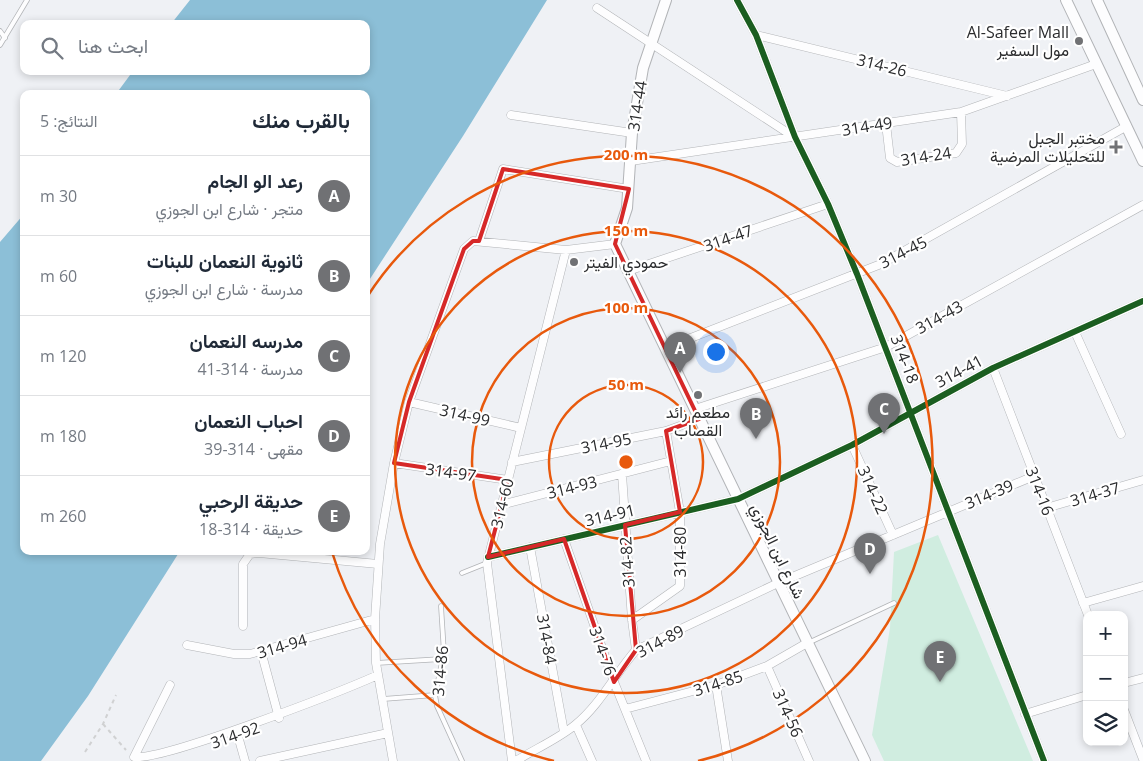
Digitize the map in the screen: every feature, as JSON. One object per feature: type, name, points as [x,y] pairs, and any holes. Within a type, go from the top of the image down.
[{"type":"street","name":"314-44","points":[[615,244],[627,208],[632,133],[650,44],[666,0]]},
{"type":"street","name":"314-18","points":[[737,0],[756,35],[795,137],[828,204],[857,274],[1044,761]]},
{"type":"street","points":[[1066,0],[1143,161]]},
{"type":"street","points":[[1097,0],[1143,100]]},
{"type":"street","points":[[597,8],[795,137]]},
{"type":"street","name":"314-26","points":[[756,35],[1008,96]]},
{"type":"street","name":"314-49","points":[[631,161],[961,112],[1096,64]]},
{"type":"street","name":"314-24","points":[[886,124],[890,158],[897,162],[956,153],[962,144],[961,112]]},
{"type":"street","points":[[511,115],[632,133]]},
{"type":"street","name":"314-45","points":[[665,348],[857,274],[911,249],[1127,126]]},
{"type":"street","points":[[479,241],[503,169],[629,189]]},
{"type":"street","name":"314-47","points":[[628,271],[828,204]]},
{"type":"street","name":"314-43","points":[[694,409],[886,347],[1143,205]]},
{"type":"street","points":[[393,761],[376,663],[375,620],[378,564],[394,464],[410,402],[464,249],[467,243],[479,241],[566,250],[615,244]]},
{"type":"street","name":"شارع ابن الجوزي","points":[[615,244],[864,761]]},
{"type":"street","name":"314-60","points":[[512,761],[488,560],[566,250]]},
{"type":"street","name":"314-41","points":[[738,499],[852,445],[992,368],[1143,301]]},
{"type":"street","points":[[1075,332],[1121,434]]},
{"type":"street","name":"314-16","points":[[992,368],[1086,611]]},
{"type":"street","name":"314-99","points":[[410,402],[521,428]]},
{"type":"street","name":"314-95","points":[[512,462],[666,431],[699,420]]},
{"type":"street","name":"314-80","points":[[632,620],[680,586],[680,512],[666,431]]},
{"type":"street","name":"314-22","points":[[852,445],[893,535]]},
{"type":"street","name":"314-93","points":[[501,505],[672,461]]},
{"type":"street","name":"314-97","points":[[394,464],[508,480]]},
{"type":"street","name":"314-82","points":[[622,474],[632,620],[636,650]]},
{"type":"street","name":"314-39","points":[[778,583],[1034,476]]},
{"type":"street","name":"314-37","points":[[1046,508],[1143,480]]},
{"type":"street","name":"314-91","points":[[488,560],[530,547],[738,499]]},
{"type":"street","name":"314-76","points":[[564,539],[614,682],[646,761]]},
{"type":"street","name":"314-84","points":[[530,547],[564,732]]},
{"type":"street","points":[[243,626],[243,564],[249,555]]},
{"type":"street","points":[[281,555],[378,564]]},
{"type":"street","name":"314-89","points":[[516,761],[576,725],[614,682],[623,665],[636,650],[778,583]]},
{"type":"street","points":[[1083,603],[1143,586]]},
{"type":"street","name":"314-94","points":[[187,645],[243,655],[375,620]]},
{"type":"street","name":"314-85","points":[[625,709],[716,685],[767,666],[807,643]]},
{"type":"street","points":[[261,651],[279,718]]},
{"type":"street","name":"314-56","points":[[767,666],[809,761]]},
{"type":"street","name":"314-92","points":[[134,757],[141,760],[157,759],[238,736],[378,675]]},
{"type":"street","points":[[1128,683],[1143,678]]},
{"type":"street","points":[[134,757],[170,684]]},
{"type":"street","points":[[716,685],[728,761]]},
{"type":"street","points":[[1026,714],[1083,696]]},
{"type":"street","points":[[1128,719],[1141,748],[1143,759]]},
{"type":"street","points":[[576,725],[592,761]]},
{"type":"street","points":[[260,761],[388,733]]},
{"type":"street","points":[[238,736],[245,761]]},
{"type":"lane","points":[[0,45],[27,0]]},
{"type":"lane","points":[[0,32],[5,38]]},
{"type":"lane","points":[[462,573],[488,560]]},
{"type":"lane","points":[[807,643],[894,603]]},
{"type":"lane","name":"314-86","points":[[441,606],[444,653],[435,695],[437,706],[462,761]]},
{"type":"lane","points":[[376,663],[442,659]]},
{"type":"lane","points":[[382,699],[435,695]]},
{"type":"path","points":[[85,752],[103,724],[116,695]]},
{"type":"path","points":[[103,724],[134,757]]},
{"type":"highlighted area","points":[[503,169],[629,189],[615,244],[699,419],[666,431],[680,512],[625,525],[636,650],[614,682],[564,539],[488,557],[508,480],[394,463],[409,402],[464,249],[473,241],[479,241]]},
{"type":"green space","points":[[938,535],[1033,761],[884,761],[872,735],[890,628],[894,552]]},
{"type":"water","points":[[190,0],[547,0],[463,136],[370,279],[370,90],[119,90],[130,75],[370,75],[370,20],[174,20]]},
{"type":"water","points":[[20,219],[20,555],[177,555],[88,696],[41,761],[0,761],[0,242]]},
{"type":"cycle path","points":[[737,0],[756,35],[795,137],[828,204],[857,274],[1044,761]]},
{"type":"cycle path","points":[[488,557],[738,499],[852,445],[993,368],[1143,301]]},
{"type":"place","name":"Al-Safeer Mall مول السفير","points":[[1079,41]]},
{"type":"place","name":"مختبر الجبل للتحليلات المرضية","points":[[1116,147]]},
{"type":"place","name":"حمودي الفيتر","points":[[574,262]]},
{"type":"place","name":"رعد الو الجام","points":[[680,373]]},
{"type":"place","name":"مطعم رائد القصاب","points":[[698,395]]},
{"type":"place","name":"مدرسه النعمان","points":[[884,434]]},
{"type":"place","name":"ثانوية النعمان للبنات","points":[[756,439]]},
{"type":"place","name":"احباب النعمان","points":[[870,574]]},
{"type":"place","name":"حديقة الرحبي","points":[[940,682]]}]
